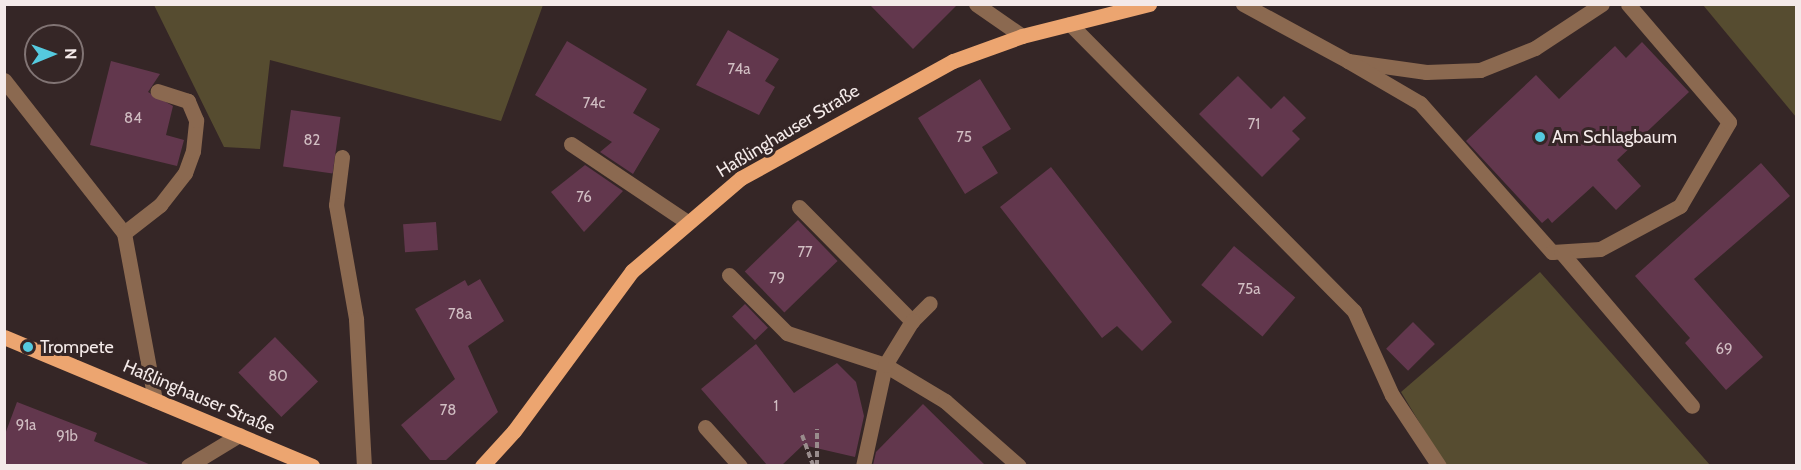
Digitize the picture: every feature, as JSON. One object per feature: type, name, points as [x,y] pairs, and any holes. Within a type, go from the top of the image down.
[{"type":"main road","name":"Haßlinghauser Straße","points":[[482,465],[514,431],[632,272],[687,222],[741,178],[885,95],[1022,36],[1149,4]]},
{"type":"main road","name":"Haßlinghauser Straße","points":[[4,337],[312,465]]},
{"type":"lane","points":[[976,4],[1022,36]]},
{"type":"lane","points":[[1243,4],[1420,103],[1552,252],[1600,249],[1680,206],[1729,122],[1628,4]]},
{"type":"lane","points":[[1348,61],[1426,72],[1480,70],[1535,48],[1602,4]]},
{"type":"lane","points":[[1070,24],[1354,312],[1392,395],[1440,465]]},
{"type":"lane","points":[[4,80],[124,233],[155,400]]},
{"type":"lane","points":[[124,233],[160,205],[185,173],[193,151],[196,120],[188,101],[158,91]]},
{"type":"lane","points":[[571,144],[687,222]]},
{"type":"lane","points":[[342,158],[336,205],[356,319],[364,465]]},
{"type":"lane","points":[[799,207],[912,321]]},
{"type":"lane","points":[[1561,252],[1692,406]]},
{"type":"lane","points":[[729,275],[787,333],[885,365],[945,401],[1019,465]]},
{"type":"lane","points":[[863,465],[885,365],[912,321],[930,303]]},
{"type":"lane","points":[[705,426],[740,465]]},
{"type":"lane","points":[[188,465],[239,435]]},
{"type":"path","points":[[815,465],[817,429]]},
{"type":"path","points":[[801,435],[815,465]]},
{"type":"shaded area","points":[[154,5],[543,5],[501,121],[270,60],[260,149],[224,147]]},
{"type":"shaded area","points":[[1703,5],[1796,5],[1796,117]]},
{"type":"shaded area","points":[[1540,272],[1710,465],[1445,465],[1401,392]]},
{"type":"building","points":[[869,4],[958,4],[913,49]]},
{"type":"building","points":[[728,30],[779,59],[765,81],[775,87],[759,115],[696,85]]},
{"type":"building","points":[[567,41],[647,89],[633,113],[660,129],[633,174],[600,152],[612,142],[535,95]]},
{"type":"building","name":"Am Schlagbaum","points":[[1642,42],[1689,92],[1617,160],[1641,186],[1616,210],[1593,186],[1552,223],[1548,218],[1542,223],[1466,141],[1536,75],[1559,99],[1615,46],[1626,58]]},
{"type":"building","points":[[111,61],[160,74],[148,92],[173,106],[166,135],[184,140],[177,166],[90,145]]},
{"type":"building","points":[[1238,76],[1271,109],[1284,96],[1306,118],[1292,131],[1300,139],[1262,177],[1199,114]]},
{"type":"building","points":[[980,79],[1011,129],[982,147],[998,173],[965,194],[918,118]]},
{"type":"building","points":[[291,110],[341,117],[333,173],[283,166]]},
{"type":"building","points":[[1761,163],[1790,196],[1694,279],[1763,357],[1726,390],[1685,343],[1690,338],[1635,276]]},
{"type":"building","points":[[585,165],[623,191],[584,232],[551,192]]},
{"type":"building","points":[[1051,167],[1172,322],[1142,351],[1117,326],[1102,338],[1000,207]]},
{"type":"building","points":[[798,220],[838,261],[784,312],[745,271]]},
{"type":"building","points":[[436,222],[438,250],[405,252],[403,224]]},
{"type":"building","points":[[1234,246],[1295,297],[1263,336],[1201,285]]},
{"type":"building","points":[[480,279],[504,321],[468,346],[498,412],[446,460],[430,460],[401,425],[455,379],[415,309],[465,280],[468,286]]},
{"type":"building","points":[[745,304],[768,328],[755,340],[732,317]]},
{"type":"building","points":[[1413,322],[1435,344],[1408,371],[1386,349]]},
{"type":"building","points":[[275,337],[318,382],[281,417],[238,372]]},
{"type":"building","points":[[756,344],[794,393],[837,363],[856,382],[864,416],[855,457],[803,445],[782,465],[767,465],[701,389]]},
{"type":"building","points":[[17,402],[97,433],[94,441],[151,465],[4,465],[4,437]]},
{"type":"building","points":[[923,404],[985,465],[873,465],[876,452]]},
{"type":"place","name":"Am Schlagbaum","points":[[1540,137]]},
{"type":"place","name":"Trompete","points":[[28,347]]}]
